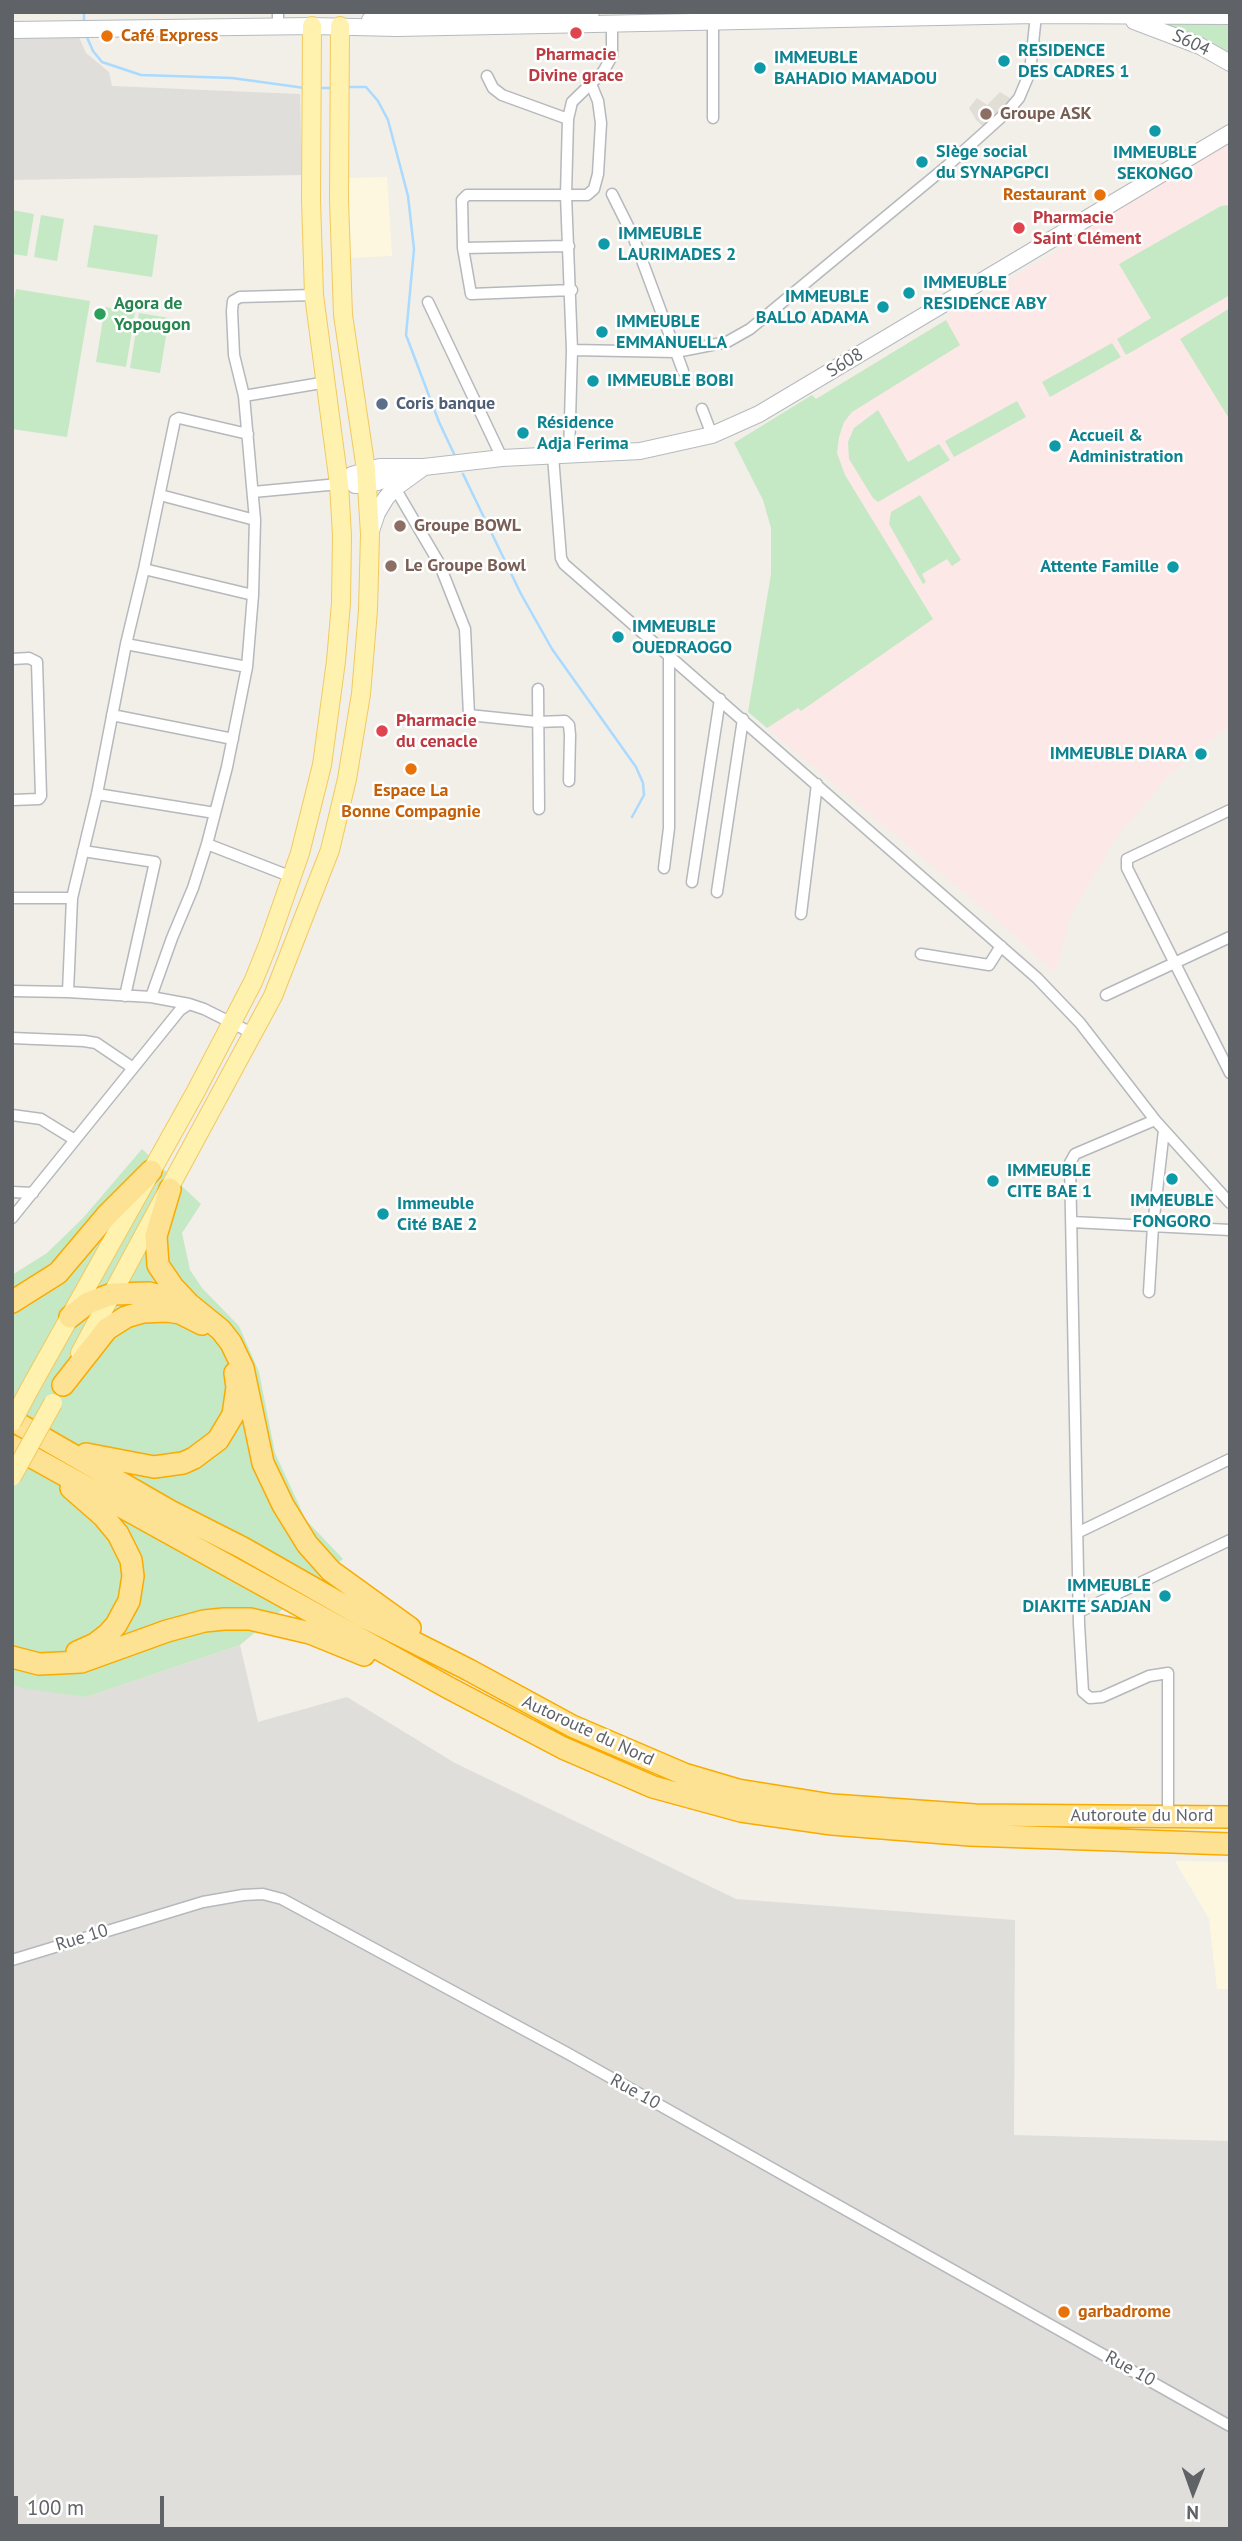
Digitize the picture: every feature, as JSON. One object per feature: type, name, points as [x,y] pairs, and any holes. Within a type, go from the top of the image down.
[{"type":"highway","points":[[12,1301],[58,1273],[113,1208],[151,1171]]},
{"type":"highway","points":[[170,1188],[156,1236],[158,1265],[189,1304],[212,1322],[231,1343],[243,1368],[263,1463],[283,1505],[307,1544],[331,1572],[468,1670]]},
{"type":"highway","points":[[71,1317],[88,1303],[112,1294],[149,1293],[189,1304]]},
{"type":"highway","points":[[58,1394],[98,1340],[114,1324],[143,1311],[180,1313],[206,1326],[230,1357],[237,1387],[233,1415],[226,1429],[209,1447],[183,1463],[154,1467],[129,1464],[62,1447]]},
{"type":"highway","name":"Autoroute du Nord","points":[[12,1421],[62,1447],[170,1511],[572,1727],[684,1774],[738,1790],[832,1805],[975,1815],[1230,1817]]},
{"type":"highway","name":"Autoroute du Nord","points":[[12,1446],[449,1688],[563,1748],[653,1787],[741,1811],[832,1824],[970,1835],[1230,1844]]},
{"type":"highway","points":[[12,1643],[49,1656],[82,1651],[108,1634],[116,1625],[124,1613],[133,1587],[131,1560],[127,1548],[111,1524],[34,1458]]},
{"type":"highway","points":[[12,1657],[39,1664],[81,1662],[167,1631],[204,1621],[250,1619],[310,1633],[449,1688]]},
{"type":"main road","points":[[12,1421],[253,982],[292,877],[322,765],[334,686],[341,603],[342,526],[327,382],[314,295],[311,200],[312,26]]},
{"type":"main road","points":[[12,1477],[254,1034],[292,952],[330,850],[347,779],[361,694],[368,610],[370,534],[367,477],[343,315],[339,200],[340,26]]},
{"type":"main road","points":[[311,200],[339,200]]},
{"type":"street","points":[[340,26],[397,16],[591,12]]},
{"type":"street","points":[[572,351],[676,352],[727,342],[750,329],[999,120],[1019,98],[1030,72],[1036,15]]},
{"type":"street","name":"S604","points":[[1111,15],[1169,33],[1230,63]]},
{"type":"street","points":[[12,30],[278,20],[312,26],[397,28],[713,23],[741,17],[1230,16]]},
{"type":"street","points":[[713,23],[713,118]]},
{"type":"street","points":[[612,26],[612,56],[603,72],[572,102],[568,118],[566,195],[572,290],[572,351],[561,455],[562,561],[1037,978],[1080,1023],[1155,1120],[1230,1203]]},
{"type":"street","points":[[487,76],[502,95],[568,118]]},
{"type":"street","points":[[572,290],[473,295],[463,248],[464,197],[587,195],[594,188],[598,174],[601,123],[598,101],[591,84]]},
{"type":"street","name":"S608","points":[[339,484],[352,475],[367,477],[380,467],[424,467],[502,458],[640,451],[712,435],[759,414],[1228,131]]},
{"type":"street","points":[[612,194],[633,236],[683,370]]},
{"type":"street","points":[[463,248],[569,246]]},
{"type":"street","points":[[151,998],[207,844],[233,739],[247,667],[253,595],[253,492],[243,396],[234,355],[233,301],[240,297],[314,295]]},
{"type":"street","points":[[428,303],[502,458]]},
{"type":"street","points":[[243,396],[327,382]]},
{"type":"street","points":[[702,409],[712,435]]},
{"type":"street","points":[[68,992],[72,898],[97,794],[126,644],[176,418],[248,434]]},
{"type":"street","name":"S608","points":[[370,534],[377,513],[395,488],[424,467]]},
{"type":"street","points":[[253,492],[339,484]]},
{"type":"street","points":[[395,488],[439,563],[466,629],[469,715],[537,722],[565,721],[569,725],[569,780]]},
{"type":"street","points":[[160,495],[254,520]]},
{"type":"street","points":[[144,569],[253,595]]},
{"type":"street","points":[[126,644],[247,667]]},
{"type":"street","points":[[664,868],[669,828],[669,655]]},
{"type":"street","points":[[12,659],[29,658],[37,662],[41,796],[39,799],[12,800]]},
{"type":"street","points":[[538,690],[539,809]]},
{"type":"street","points":[[692,882],[720,699]]},
{"type":"street","points":[[113,715],[233,739]]},
{"type":"street","points":[[717,892],[743,719]]},
{"type":"street","points":[[801,914],[817,784]]},
{"type":"street","points":[[97,794],[215,813]]},
{"type":"street","points":[[1229,1068],[1127,868],[1127,859],[1230,810]]},
{"type":"street","points":[[207,844],[292,877]]},
{"type":"street","points":[[83,851],[155,862],[125,996]]},
{"type":"street","points":[[12,898],[72,898]]},
{"type":"street","points":[[1106,995],[1230,937]]},
{"type":"street","points":[[268,945],[292,952]]},
{"type":"street","points":[[921,954],[989,965],[1001,946]]},
{"type":"street","points":[[12,991],[125,996],[188,1004],[254,1034]]},
{"type":"street","points":[[12,1218],[169,1021],[188,1004]]},
{"type":"street","points":[[12,1038],[96,1043],[133,1068]]},
{"type":"street","points":[[12,1115],[41,1119],[75,1140]]},
{"type":"street","points":[[1155,1120],[1072,1157],[1072,1222],[1083,1692],[1090,1698],[1102,1697],[1149,1676],[1168,1674],[1168,1815]]},
{"type":"street","points":[[1149,1292],[1153,1226],[1164,1130]]},
{"type":"street","points":[[12,1192],[33,1194]]},
{"type":"street","points":[[1072,1222],[1230,1230]]},
{"type":"street","points":[[1079,1532],[1230,1459]]},
{"type":"street","points":[[1081,1611],[1230,1541]]},
{"type":"street","name":"Rue 10","points":[[12,1960],[203,1902],[263,1894],[282,1899],[567,2053],[1230,2426]]},
{"type":"shaded area","points":[[79,37],[86,53],[109,72],[112,86],[300,94],[302,175],[12,180],[12,38]]},
{"type":"shaded area","name":"Groupe ASK","points":[[1000,92],[1013,100],[986,129],[976,120],[969,108],[977,98],[987,105]]},
{"type":"shaded area","points":[[1230,143],[1230,725],[1167,777],[1113,842],[1070,917],[1055,972],[995,918],[748,712],[771,574],[771,528],[763,500],[734,443],[812,395],[816,399],[950,317],[949,314],[980,294],[982,296],[1088,233],[1086,229]]},
{"type":"shaded area","points":[[387,177],[392,256],[349,258],[345,178]]},
{"type":"shaded area","points":[[240,1645],[258,1722],[347,1697],[455,1763],[736,1899],[1015,1920],[1014,2135],[1230,2141],[1230,2529],[12,2529],[12,1685],[86,1697]]},
{"type":"shaded area","points":[[1175,1861],[1230,1862],[1230,1989],[1217,1989],[1209,1919]]},
{"type":"green space","points":[[1172,23],[1230,23],[1230,56],[1168,26]]},
{"type":"green space","points":[[1230,205],[1230,295],[1126,355],[1117,339],[1151,318],[1119,264],[1221,206]]},
{"type":"green space","points":[[12,210],[34,214],[27,256],[12,254]]},
{"type":"green space","points":[[41,215],[64,219],[57,261],[34,257]]},
{"type":"green space","points":[[94,225],[158,235],[152,277],[87,267]]},
{"type":"green space","points":[[16,289],[90,301],[67,437],[12,429],[12,311]]},
{"type":"green space","points":[[105,307],[135,312],[126,367],[96,362]]},
{"type":"green space","points":[[1230,308],[1230,420],[1180,339]]},
{"type":"green space","points":[[139,313],[169,318],[160,373],[130,368]]},
{"type":"green space","points":[[946,320],[960,345],[852,412],[844,422],[837,453],[845,475],[933,619],[801,711],[798,708],[767,728],[748,712],[771,574],[771,528],[763,500],[734,443],[812,395],[816,399]]},
{"type":"green space","points":[[1112,343],[1121,357],[1050,397],[1042,382]]},
{"type":"green space","points":[[1017,401],[1026,417],[954,457],[945,441]]},
{"type":"green space","points":[[878,410],[908,462],[939,444],[950,460],[878,502],[849,459],[848,442],[854,428]]},
{"type":"green space","points":[[920,495],[961,560],[952,566],[947,559],[922,574],[926,582],[923,584],[889,524],[891,512]]},
{"type":"green space","points":[[142,1149],[201,1204],[182,1233],[190,1270],[202,1288],[239,1326],[259,1372],[275,1453],[306,1520],[343,1559],[240,1645],[86,1697],[27,1689],[12,1685],[12,1275],[47,1253],[83,1218]]},
{"type":"waterway","points":[[84,12],[84,21]]},
{"type":"waterway","points":[[86,35],[93,51],[102,62],[141,75],[232,78],[305,88]]},
{"type":"waterway","points":[[347,87],[366,87],[378,101],[388,120],[408,196],[414,249],[406,335],[439,422],[456,458]]},
{"type":"waterway","points":[[319,88],[333,88]]},
{"type":"waterway","points":[[463,474],[521,594],[552,649],[636,767],[643,783],[644,795],[632,817]]},
{"type":"place","name":"Pharmacie Divine grace","points":[[576,33]]},
{"type":"place","name":"Café Express","points":[[107,36]]},
{"type":"place","name":"RESIDENCE DES CADRES 1","points":[[1004,61]]},
{"type":"place","name":"IMMEUBLE BAHADIO MAMADOU","points":[[760,68]]},
{"type":"place","name":"Groupe ASK","points":[[986,114]]},
{"type":"place","name":"IMMEUBLE SEKONGO","points":[[1155,131]]},
{"type":"place","name":"SIège social du SYNAPGPCI","points":[[922,162]]},
{"type":"place","name":"Restaurant","points":[[1100,195]]},
{"type":"place","name":"Pharmacie Saint Clément","points":[[1019,228]]},
{"type":"place","name":"IMMEUBLE LAURIMADES 2","points":[[604,244]]},
{"type":"place","name":"IMMEUBLE RESIDENCE ABY","points":[[909,293]]},
{"type":"place","name":"IMMEUBLE BALLO ADAMA","points":[[883,307]]},
{"type":"place","name":"Agora de Yopougon","points":[[100,314]]},
{"type":"place","name":"IMMEUBLE EMMANUELLA","points":[[602,332]]},
{"type":"place","name":"IMMEUBLE BOBI","points":[[593,381]]},
{"type":"place","name":"Coris banque","points":[[382,404]]},
{"type":"place","name":"Résidence Adja Ferima","points":[[523,433]]},
{"type":"place","name":"Accueil & Administration","points":[[1055,446]]},
{"type":"place","name":"Groupe BOWL","points":[[400,526]]},
{"type":"place","name":"Le Groupe Bowl","points":[[391,566]]},
{"type":"place","name":"Attente Famille","points":[[1173,567]]},
{"type":"place","name":"IMMEUBLE OUEDRAOGO","points":[[618,637]]},
{"type":"place","name":"Pharmacie du cenacle","points":[[382,731]]},
{"type":"place","name":"IMMEUBLE DIARA","points":[[1201,754]]},
{"type":"place","name":"Espace La Bonne Compagnie","points":[[411,769]]},
{"type":"place","name":"IMMEUBLE FONGORO","points":[[1172,1179]]},
{"type":"place","name":"IMMEUBLE CITE BAE 1","points":[[993,1181]]},
{"type":"place","name":"Immeuble Cité BAE 2","points":[[383,1214]]},
{"type":"place","name":"IMMEUBLE DIAKITE SADJAN","points":[[1165,1596]]},
{"type":"place","name":"garbadrome","points":[[1064,2312]]}]
